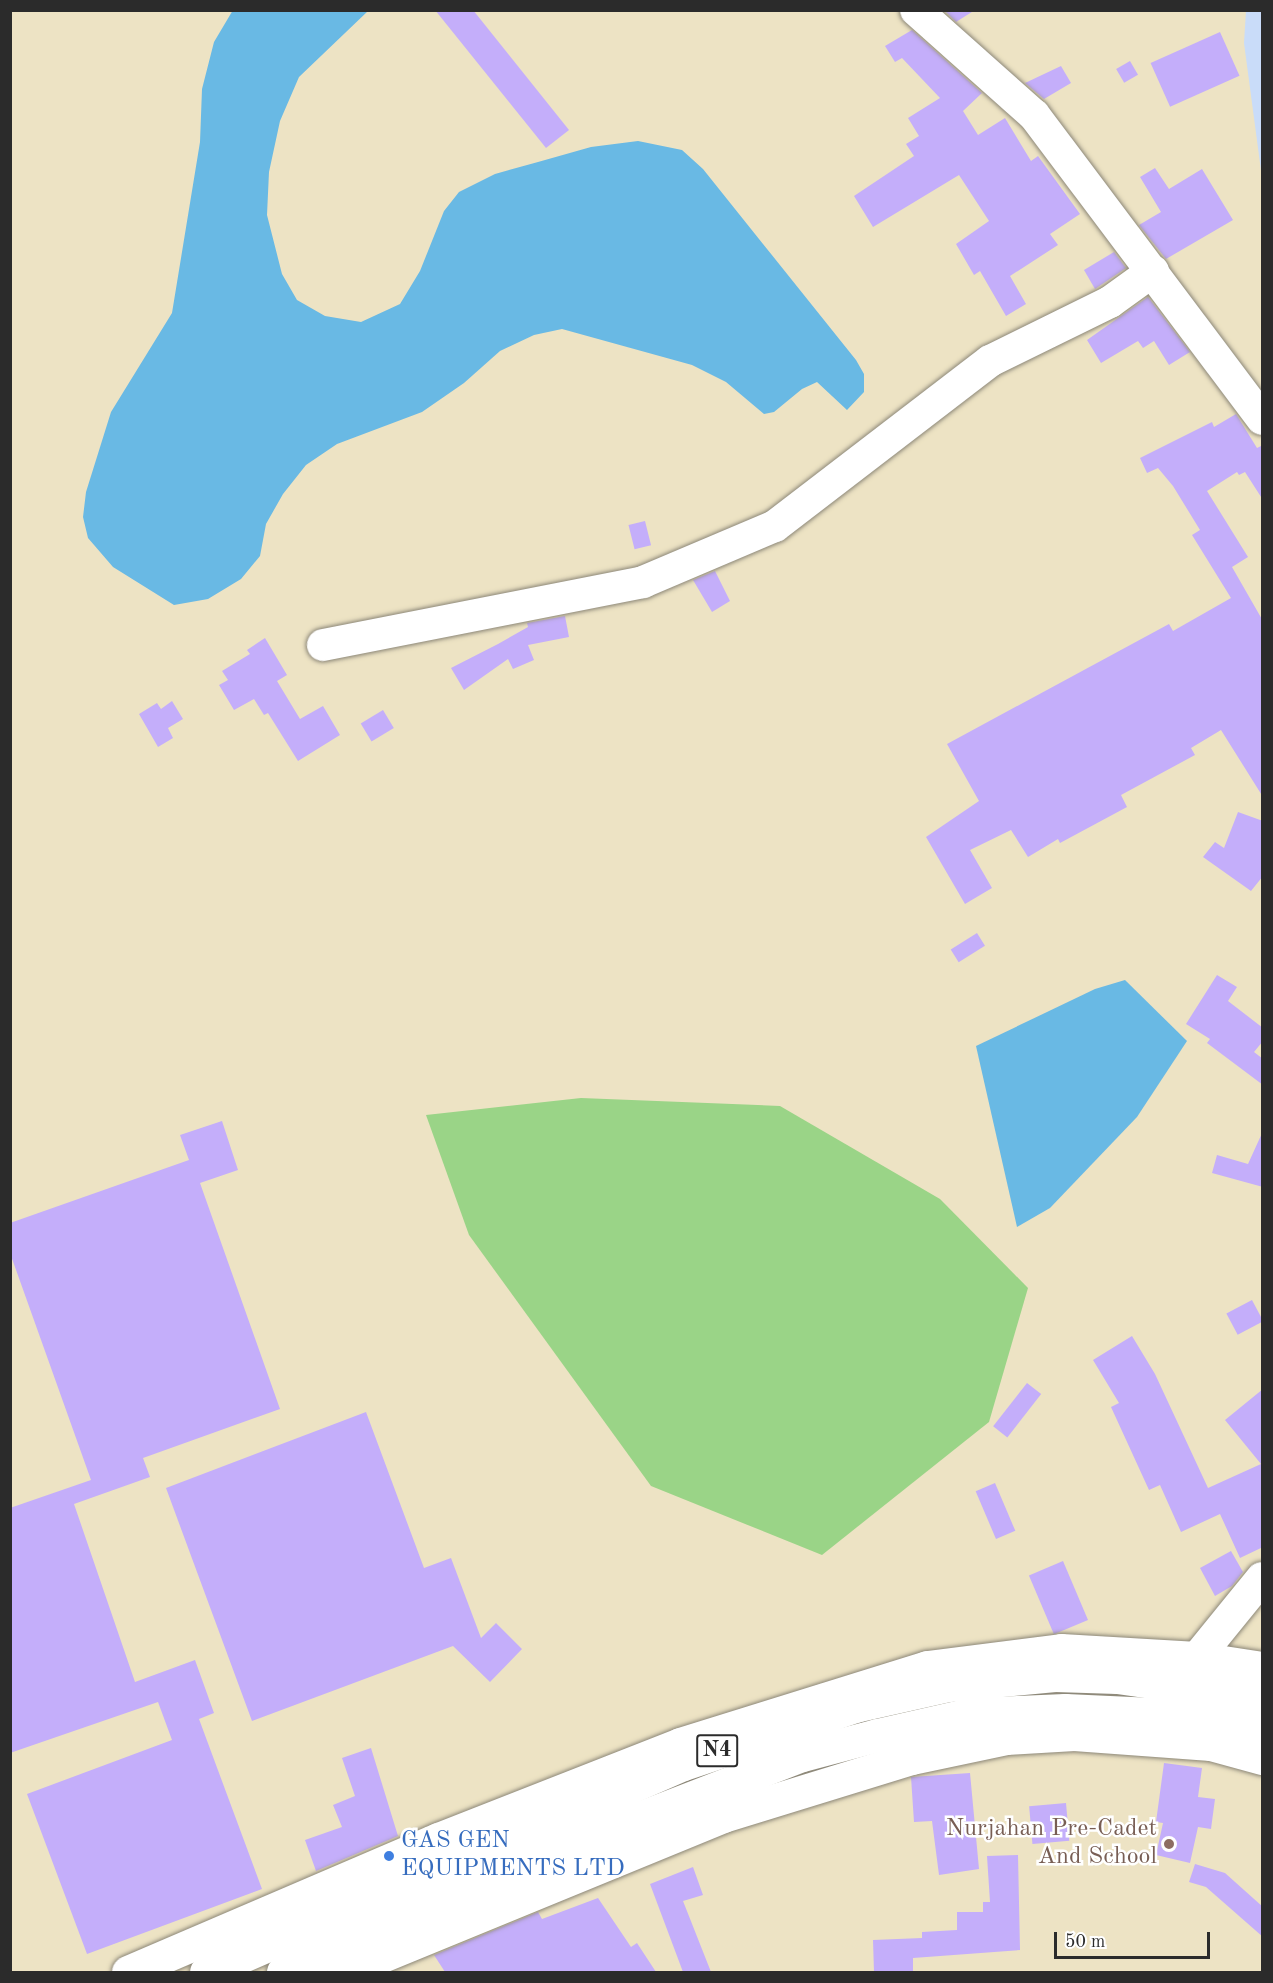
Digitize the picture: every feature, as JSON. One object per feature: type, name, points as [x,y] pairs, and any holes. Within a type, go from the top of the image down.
[{"type":"main road","points":[[128,1972],[438,1839],[680,1744],[927,1667],[1061,1650],[1197,1658],[1263,1668]]},
{"type":"main road","name":"N4","points":[[206,1972],[683,1764],[855,1706],[948,1685],[1055,1675],[1118,1677],[1263,1698]]},
{"type":"main road","name":"N4","points":[[283,1972],[578,1842],[802,1755],[877,1735],[970,1714],[1065,1710],[1175,1715],[1263,1730]]},
{"type":"main road","points":[[343,1972],[723,1816],[911,1758],[1006,1738],[1074,1734],[1210,1744],[1263,1758]]},
{"type":"street","points":[[916,10],[1034,115],[1263,419]]},
{"type":"street","points":[[323,645],[643,582],[775,526],[848,466],[990,361],[1110,302],[1153,271]]},
{"type":"street","points":[[1197,1658],[1263,1578]]},
{"type":"shaded area","points":[[1246,11],[1262,11],[1262,178],[1244,43]]},
{"type":"green space","points":[[581,1098],[780,1106],[940,1199],[1028,1288],[989,1422],[822,1555],[651,1486],[469,1235],[426,1115]]},
{"type":"water","points":[[233,10],[368,11],[299,77],[280,121],[269,172],[267,215],[282,274],[297,300],[325,316],[361,322],[400,304],[420,271],[444,211],[459,192],[495,174],[591,147],[638,141],[682,150],[703,169],[856,360],[864,374],[864,392],[847,410],[817,382],[802,389],[774,412],[764,414],[726,382],[692,365],[562,329],[534,335],[500,351],[464,383],[422,412],[337,444],[306,465],[283,494],[266,524],[260,556],[241,579],[208,599],[174,605],[113,567],[88,538],[83,517],[86,492],[111,412],[172,313],[200,142],[202,89],[214,42]]},
{"type":"water","points":[[1125,980],[1187,1041],[1137,1117],[1050,1208],[1017,1227],[976,1046],[1095,989]]},
{"type":"building","points":[[435,10],[473,10],[569,130],[546,148]]},
{"type":"building","points":[[944,10],[975,10],[956,22]]},
{"type":"building","points":[[912,30],[982,93],[963,111],[978,135],[1005,118],[1031,161],[1038,156],[1080,214],[1050,234],[1058,245],[1010,276],[1026,304],[1006,316],[980,271],[974,275],[956,244],[989,221],[959,175],[873,227],[854,196],[914,156],[906,144],[919,136],[908,118],[940,98],[902,58],[895,62],[885,46]]},
{"type":"building","points":[[1220,32],[1240,76],[1170,107],[1151,63]]},
{"type":"building","points":[[1130,61],[1138,75],[1124,83],[1116,69]]},
{"type":"building","points":[[1061,66],[1071,83],[1044,99],[1025,83]]},
{"type":"building","points":[[1155,168],[1169,189],[1202,169],[1233,220],[1166,259],[1139,225],[1161,212],[1140,177]]},
{"type":"building","points":[[1114,252],[1126,268],[1095,289],[1084,270]]},
{"type":"building","points":[[1148,297],[1190,352],[1169,365],[1154,341],[1143,348],[1138,341],[1101,363],[1087,340]]},
{"type":"building","points":[[1236,414],[1257,448],[1263,445],[1263,500],[1245,472],[1239,475],[1237,472],[1207,491],[1248,557],[1232,567],[1263,621],[1263,797],[1221,730],[1191,748],[1195,755],[1121,795],[1127,807],[1060,843],[1058,839],[1028,857],[1011,830],[970,850],[992,888],[965,904],[926,837],[979,801],[947,744],[1169,624],[1173,631],[1231,598],[1192,535],[1200,530],[1173,486],[1158,468],[1147,473],[1140,458],[1212,422],[1214,427]]},
{"type":"building","points":[[645,521],[651,545],[635,549],[629,525]]},
{"type":"building","points":[[715,571],[730,601],[712,612],[693,580]]},
{"type":"building","points":[[565,616],[569,637],[528,645],[534,660],[513,669],[508,659],[464,690],[451,668],[528,627],[527,623]]},
{"type":"building","points":[[265,638],[287,675],[277,681],[300,719],[323,706],[340,735],[298,761],[268,713],[264,715],[254,699],[234,710],[219,685],[228,680],[222,671],[250,654],[247,650]]},
{"type":"building","points":[[172,701],[183,719],[168,728],[173,738],[158,747],[139,714],[157,703],[161,709]]},
{"type":"building","points":[[383,710],[394,728],[372,741],[361,723]]},
{"type":"building","points":[[1238,812],[1263,821],[1263,876],[1251,891],[1203,857],[1215,842],[1224,848]]},
{"type":"building","points":[[977,933],[985,946],[959,962],[951,949]]},
{"type":"building","points":[[1217,975],[1237,987],[1228,1001],[1263,1028],[1263,1041],[1254,1052],[1263,1059],[1263,1085],[1207,1043],[1210,1039],[1186,1024]]},
{"type":"building","points":[[222,1121],[238,1170],[200,1183],[280,1409],[143,1458],[150,1477],[74,1504],[135,1682],[195,1660],[214,1713],[199,1719],[262,1889],[87,1954],[27,1794],[172,1740],[158,1702],[10,1753],[10,1508],[91,1480],[10,1253],[10,1223],[189,1160],[180,1135]]},
{"type":"building","points":[[1263,1131],[1263,1187],[1212,1173],[1217,1155],[1248,1164]]},
{"type":"building","points":[[1252,1300],[1262,1322],[1238,1335],[1226,1314]]},
{"type":"building","points":[[1132,1336],[1155,1374],[1208,1488],[1261,1464],[1225,1420],[1263,1389],[1263,1547],[1240,1558],[1220,1514],[1181,1532],[1160,1485],[1149,1490],[1111,1407],[1119,1403],[1093,1360]]},
{"type":"building","points":[[1027,1383],[1041,1394],[1007,1437],[993,1426]]},
{"type":"building","points":[[366,1412],[424,1568],[451,1558],[481,1638],[496,1623],[522,1649],[490,1682],[453,1646],[252,1721],[166,1488]]},
{"type":"building","points":[[995,1483],[1015,1531],[996,1539],[976,1491]]},
{"type":"building","points":[[1231,1551],[1243,1572],[1232,1586],[1215,1596],[1200,1568]]},
{"type":"building","points":[[1063,1561],[1088,1620],[1054,1634],[1029,1575]]},
{"type":"building","points":[[371,1748],[398,1836],[316,1871],[305,1840],[342,1827],[333,1805],[355,1796],[342,1758]]},
{"type":"building","points":[[1164,1763],[1202,1768],[1198,1797],[1215,1799],[1211,1829],[1198,1827],[1190,1863],[1156,1855],[1163,1823],[1156,1822]]},
{"type":"building","points":[[970,1773],[979,1869],[939,1875],[932,1821],[914,1822],[911,1777]]},
{"type":"building","points":[[1066,1803],[1069,1841],[1032,1844],[1029,1806]]},
{"type":"building","points":[[1018,1855],[1020,1950],[913,1958],[913,1972],[874,1972],[873,1940],[922,1938],[922,1932],[957,1930],[957,1912],[983,1912],[983,1902],[990,1902],[987,1856]]},
{"type":"building","points":[[1195,1864],[1225,1873],[1263,1907],[1263,1937],[1206,1887],[1189,1882]]},
{"type":"building","points":[[693,1867],[703,1895],[683,1901],[711,1972],[683,1972],[650,1884]]},
{"type":"building","points":[[598,1898],[631,1947],[637,1943],[656,1972],[445,1972],[434,1955],[538,1912],[542,1919]]},
{"type":"place","name":"Nurjahan Pre-Cadet And School","points":[[1169,1844]]},
{"type":"place","name":"GAS GEN EQUIPMENTS LTD","points":[[389,1856]]}]
